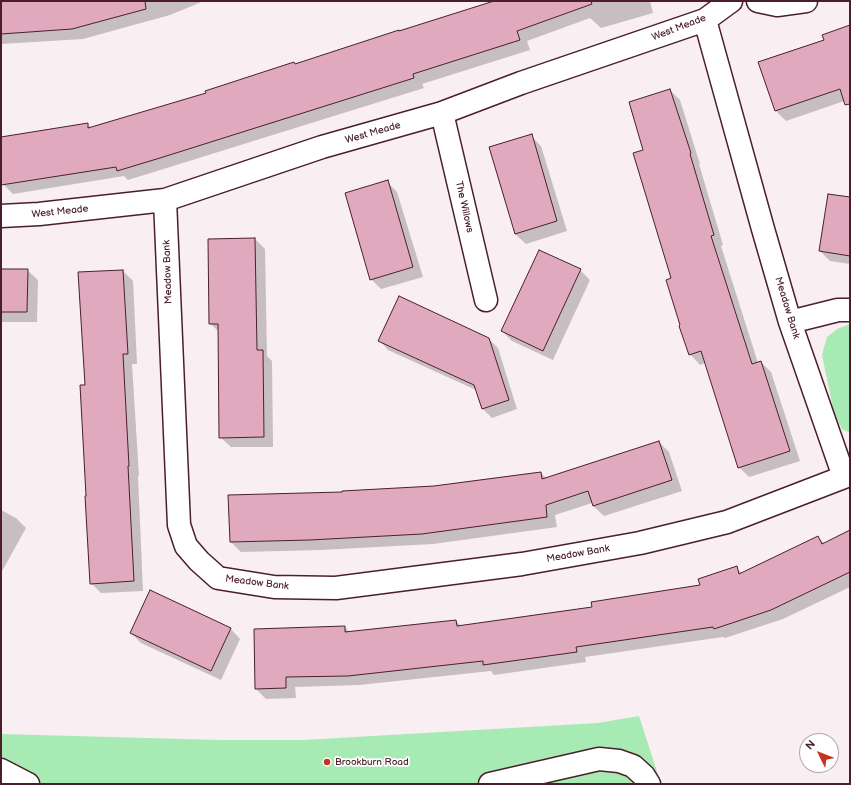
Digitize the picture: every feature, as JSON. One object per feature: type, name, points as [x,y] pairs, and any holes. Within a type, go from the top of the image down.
[{"type":"street","name":"West Meade","points":[[1,216],[39,214],[165,200],[322,147],[442,113],[521,83],[705,20],[731,1]]},
{"type":"street","points":[[758,1],[777,5],[806,1]]},
{"type":"street","name":"Meadow Bank","points":[[165,200],[178,525],[186,546],[199,561],[218,578],[274,587],[336,588],[522,564],[640,543],[727,522],[847,474],[790,322],[705,20]]},
{"type":"street","name":"The Willows","points":[[442,113],[486,300]]},
{"type":"street","points":[[790,322],[838,310],[850,310]]},
{"type":"street","points":[[490,784],[599,759],[619,761],[633,766],[644,776],[649,784]]},
{"type":"street","points":[[1,770],[28,784]]},
{"type":"green space","points":[[850,324],[850,433],[842,429],[834,413],[822,355],[827,337],[837,329]]},
{"type":"green space","name":"Brookburn Road","points":[[639,716],[661,784],[1,784],[1,734],[219,740],[303,740],[598,723]]},
{"type":"building","points":[[1,1],[145,1],[146,9],[72,29],[1,34]]},
{"type":"building","points":[[494,1],[591,1],[592,4],[517,31],[520,40],[413,74],[414,78],[160,158],[117,171],[116,167],[1,185],[1,137],[88,123],[88,128],[206,93],[205,91],[294,62],[295,64]]},
{"type":"building","points":[[850,25],[850,104],[845,105],[840,89],[775,111],[758,62],[824,40],[822,35]]},
{"type":"building","points":[[670,89],[691,153],[690,154],[714,235],[711,236],[752,364],[761,361],[790,451],[738,468],[701,351],[689,355],[679,326],[680,325],[666,280],[671,278],[633,153],[643,150],[629,102]]},
{"type":"building","points":[[532,134],[557,221],[515,234],[489,147]]},
{"type":"building","points":[[388,180],[413,267],[370,280],[345,193]]},
{"type":"building","points":[[828,194],[850,197],[850,256],[819,251]]},
{"type":"building","points":[[255,238],[257,350],[263,350],[264,437],[219,438],[218,324],[209,324],[208,239]]},
{"type":"building","points":[[539,250],[581,269],[543,351],[501,331]]},
{"type":"building","points":[[1,269],[28,269],[27,312],[1,312]]},
{"type":"building","points":[[123,270],[128,354],[123,354],[134,581],[90,584],[80,385],[85,385],[78,272]]},
{"type":"building","points":[[399,296],[489,338],[509,400],[482,409],[474,385],[378,341]]},
{"type":"building","points":[[659,441],[672,480],[593,506],[588,491],[546,505],[547,517],[422,534],[310,540],[230,542],[228,495],[342,492],[434,486],[541,472],[542,479]]},
{"type":"building","points":[[850,530],[850,572],[771,610],[714,629],[713,627],[576,647],[577,652],[483,665],[483,661],[348,676],[286,677],[286,688],[255,689],[254,629],[345,626],[345,632],[456,620],[457,626],[592,607],[591,602],[700,585],[698,579],[737,566],[739,574],[818,536],[822,544]]},
{"type":"building","points":[[150,590],[231,628],[211,671],[130,633]]},
{"type":"place","name":"Brookburn Road","points":[[327,762]]}]
